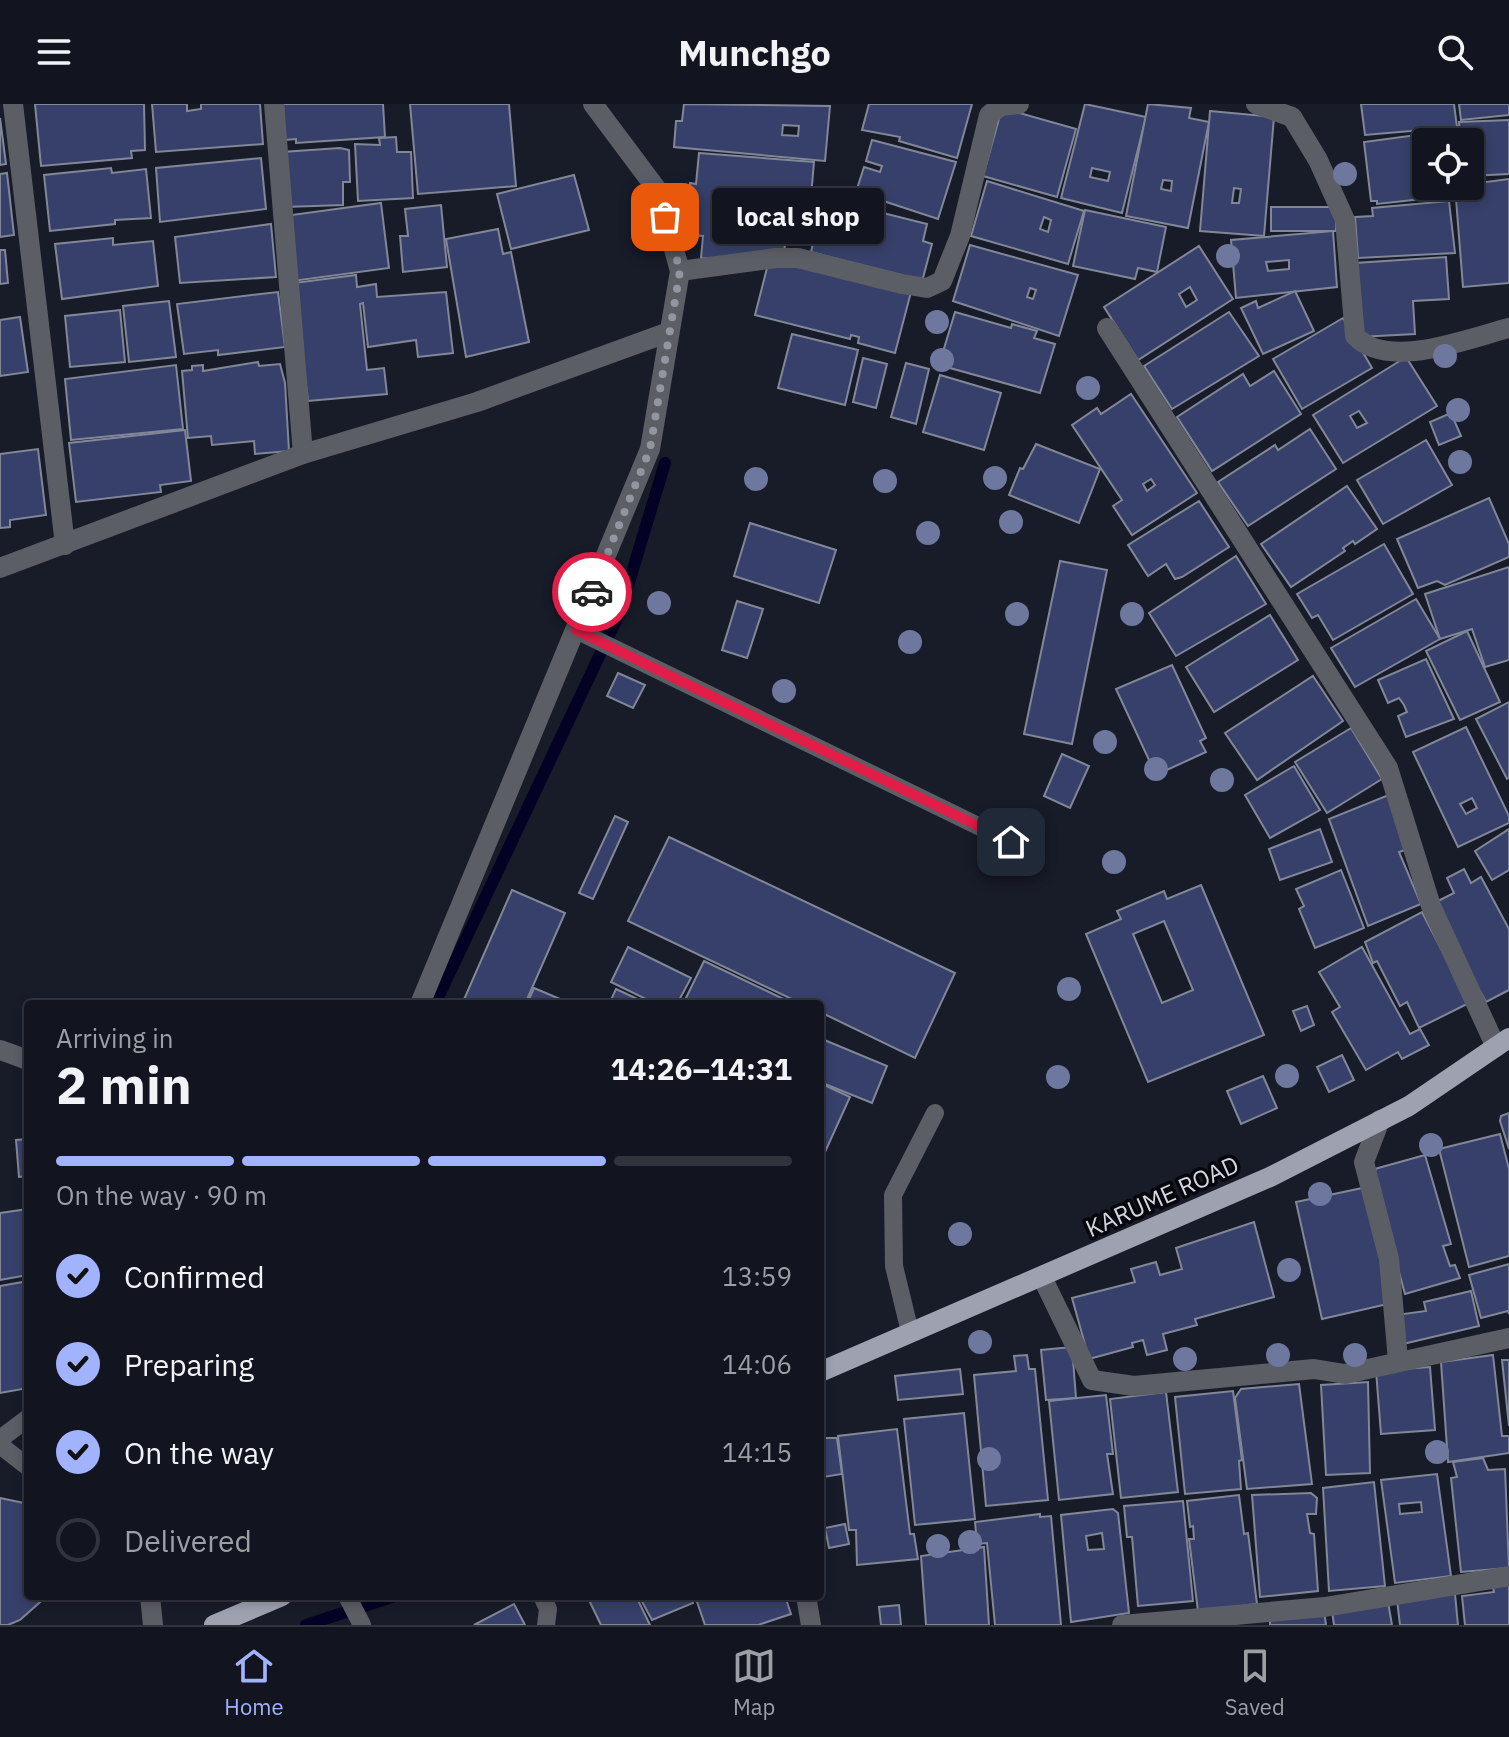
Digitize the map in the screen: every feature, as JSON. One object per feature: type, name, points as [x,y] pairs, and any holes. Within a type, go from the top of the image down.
[{"type":"main road","name":"KARUME ROAD","points":[[824,1370],[1270,1177],[1409,1106],[1502,1042]]},
{"type":"main road","points":[[214,1625],[273,1600]]},
{"type":"street","points":[[13,104],[65,545]]},
{"type":"street","points":[[274,104],[303,454]]},
{"type":"street","points":[[422,1000],[650,449],[680,271],[658,191],[593,104]]},
{"type":"street","points":[[680,271],[776,258],[798,258],[927,288],[942,281],[960,236],[989,115],[1001,106],[1019,104]]},
{"type":"street","points":[[1256,104],[1292,117],[1318,160],[1345,220],[1355,336],[1361,342],[1408,354],[1509,328]]},
{"type":"street","points":[[1107,328],[1388,768],[1431,906],[1502,1042]]},
{"type":"street","points":[[0,568],[303,454],[477,402],[669,332]]},
{"type":"street","points":[[0,1050],[24,1059]]},
{"type":"street","points":[[1380,1120],[1364,1162],[1389,1259],[1398,1360]]},
{"type":"street","points":[[1042,1277],[1092,1380],[1134,1386],[1314,1369],[1345,1374],[1509,1338]]},
{"type":"street","points":[[1122,1625],[1325,1607],[1509,1576]]},
{"type":"street","points":[[150,1600],[153,1625]]},
{"type":"street","points":[[807,1600],[811,1625]]},
{"type":"lane","points":[[576,630],[1011,842]]},
{"type":"lane","points":[[910,1332],[894,1266],[893,1195],[935,1113]]},
{"type":"lane","points":[[0,1439],[24,1421]]},
{"type":"lane","points":[[0,1445],[24,1464]]},
{"type":"lane","points":[[350,1600],[362,1625]]},
{"type":"lane","points":[[544,1600],[548,1609],[546,1625]]},
{"type":"building","points":[[35,104],[144,104],[145,150],[131,151],[132,158],[41,166]]},
{"type":"building","points":[[152,104],[187,104],[187,111],[201,109],[201,104],[260,104],[263,144],[156,152]]},
{"type":"building","points":[[283,104],[383,104],[385,137],[296,143],[296,139],[285,140]]},
{"type":"building","points":[[410,104],[509,104],[516,186],[418,194]]},
{"type":"building","points":[[684,104],[830,106],[825,161],[674,147],[676,121],[682,121]],"holes":[[[783,125],[799,126],[798,136],[782,135]]]},
{"type":"building","points":[[869,104],[972,104],[957,158],[899,141],[900,137],[862,130]]},
{"type":"building","points":[[1085,104],[1146,117],[1122,213],[1061,198]],"holes":[[[1092,168],[1110,172],[1108,181],[1090,177]]]},
{"type":"building","points":[[1148,104],[1191,108],[1189,118],[1209,122],[1188,228],[1126,216]],"holes":[[[1163,180],[1172,181],[1171,191],[1161,189]]]},
{"type":"building","points":[[1361,104],[1454,104],[1457,127],[1412,128],[1412,131],[1365,135]]},
{"type":"building","points":[[1459,104],[1509,104],[1509,115],[1461,120]]},
{"type":"building","points":[[1002,108],[1076,129],[1057,197],[983,176]]},
{"type":"building","points":[[1210,111],[1274,117],[1264,236],[1200,231]],"holes":[[[1234,188],[1241,189],[1239,203],[1232,203]]]},
{"type":"building","points":[[0,118],[6,164],[0,165]]},
{"type":"building","points":[[1509,120],[1509,174],[1484,175],[1484,128],[1459,128],[1459,122]]},
{"type":"building","points":[[1412,136],[1413,200],[1377,204],[1377,201],[1371,201],[1364,142]]},
{"type":"building","points":[[396,137],[397,152],[411,152],[413,198],[358,201],[355,144],[380,145],[379,138]]},
{"type":"building","points":[[872,140],[956,162],[938,219],[856,192],[864,167],[880,172],[882,166],[866,161]]},
{"type":"building","points":[[349,150],[350,182],[343,182],[343,205],[285,207],[282,152]]},
{"type":"building","points":[[699,153],[814,162],[809,220],[787,218],[784,256],[751,262],[701,258],[703,236],[690,235],[692,214],[687,213],[690,183],[696,184]]},
{"type":"building","points":[[261,158],[266,209],[160,222],[156,168]]},
{"type":"building","points":[[111,168],[112,173],[146,169],[151,218],[115,220],[115,224],[50,231],[44,175]]},
{"type":"building","points":[[7,173],[14,235],[0,237],[0,174]]},
{"type":"building","points":[[574,175],[589,230],[511,249],[497,194]]},
{"type":"building","points":[[1509,179],[1509,283],[1463,287],[1456,200],[1484,200],[1484,182]]},
{"type":"building","points":[[987,181],[1084,211],[1068,264],[971,236]],"holes":[[[1044,217],[1051,220],[1048,232],[1040,229]]]},
{"type":"building","points":[[823,198],[927,224],[923,241],[932,244],[923,278],[917,281],[811,252]]},
{"type":"building","points":[[1449,201],[1455,253],[1358,258],[1355,217],[1373,216],[1372,208]]},
{"type":"building","points":[[381,203],[389,268],[293,281],[284,216]]},
{"type":"building","points":[[441,205],[447,267],[403,272],[400,236],[408,236],[405,209]]},
{"type":"building","points":[[1271,207],[1336,207],[1336,231],[1271,231]]},
{"type":"building","points":[[1085,210],[1166,227],[1157,272],[1138,268],[1135,279],[1073,266]]},
{"type":"building","points":[[271,224],[276,277],[180,283],[175,237]]},
{"type":"building","points":[[498,229],[503,254],[511,252],[529,342],[466,357],[446,239]]},
{"type":"building","points":[[1333,231],[1337,287],[1236,298],[1231,240]],"holes":[[[1289,260],[1289,269],[1268,271],[1266,262]]]},
{"type":"building","points":[[113,238],[113,245],[153,241],[158,286],[62,299],[55,244]]},
{"type":"building","points":[[970,245],[1078,275],[1059,336],[953,301]],"holes":[[[1030,288],[1036,290],[1033,299],[1027,297]]]},
{"type":"building","points":[[1199,246],[1233,299],[1138,360],[1104,307]],"holes":[[[1190,287],[1197,300],[1186,307],[1179,294]]]},
{"type":"building","points":[[0,250],[5,250],[8,283],[0,284]]},
{"type":"building","points":[[1446,257],[1449,299],[1413,301],[1415,334],[1359,337],[1355,263]]},
{"type":"building","points":[[780,258],[911,292],[895,353],[858,343],[859,337],[851,335],[850,339],[755,315],[768,264]]},
{"type":"building","points":[[356,275],[357,287],[376,284],[377,297],[446,292],[453,353],[418,357],[416,340],[368,347],[363,303],[360,304],[367,370],[384,368],[387,394],[308,401],[294,283]]},
{"type":"building","points":[[1295,291],[1314,331],[1263,354],[1241,308],[1256,301],[1258,308]]},
{"type":"building","points":[[278,292],[285,347],[218,355],[218,350],[184,354],[177,304]]},
{"type":"building","points":[[169,301],[176,357],[129,362],[123,306]]},
{"type":"building","points":[[120,310],[125,362],[70,367],[65,316]]},
{"type":"building","points":[[955,312],[1011,328],[1012,324],[1037,331],[1034,338],[1055,344],[1040,393],[939,365]]},
{"type":"building","points":[[1229,312],[1259,356],[1172,409],[1144,366]]},
{"type":"building","points":[[20,317],[28,372],[0,376],[0,320]]},
{"type":"building","points":[[1343,318],[1372,368],[1302,409],[1273,359]]},
{"type":"building","points":[[792,334],[858,350],[845,405],[778,388]]},
{"type":"building","points":[[1406,357],[1437,406],[1343,463],[1313,415]],"holes":[[[1359,411],[1367,423],[1357,428],[1350,416]]]},
{"type":"building","points":[[863,358],[887,364],[876,408],[853,402]]},
{"type":"building","points":[[258,362],[259,366],[280,364],[285,383],[289,451],[255,454],[254,441],[212,445],[211,436],[188,438],[182,371],[192,370],[192,366],[203,365],[203,371]]},
{"type":"building","points":[[906,363],[929,369],[916,424],[891,417]]},
{"type":"building","points":[[176,365],[183,429],[71,440],[65,379]]},
{"type":"building","points":[[1274,371],[1301,414],[1212,471],[1177,417],[1243,374],[1250,386]]},
{"type":"building","points":[[940,375],[1001,393],[984,450],[923,432]]},
{"type":"building","points":[[1131,394],[1197,493],[1132,535],[1113,506],[1122,500],[1072,425],[1097,408],[1101,414]],"holes":[[[1151,479],[1155,485],[1147,491],[1143,484]]]},
{"type":"building","points":[[1451,413],[1461,436],[1439,445],[1430,422]]},
{"type":"building","points":[[1310,429],[1336,469],[1248,526],[1218,482],[1275,445],[1278,450]]},
{"type":"building","points":[[185,430],[191,481],[160,485],[161,492],[76,502],[69,443]]},
{"type":"building","points":[[1426,440],[1452,485],[1383,524],[1357,480]]},
{"type":"building","points":[[1036,444],[1100,469],[1079,523],[1009,495],[1020,468],[1023,469]]},
{"type":"building","points":[[38,449],[46,515],[10,520],[10,527],[0,528],[0,454]]},
{"type":"building","points":[[1347,486],[1377,529],[1355,544],[1353,541],[1343,548],[1345,551],[1291,587],[1261,544]]},
{"type":"building","points":[[1489,498],[1509,544],[1509,557],[1445,585],[1437,581],[1418,588],[1397,539]]},
{"type":"building","points":[[1199,501],[1229,547],[1182,577],[1175,579],[1166,564],[1148,576],[1128,545]]},
{"type":"building","points":[[750,523],[836,550],[819,603],[734,576]]},
{"type":"building","points":[[1384,544],[1413,594],[1333,640],[1318,615],[1312,618],[1297,594]]},
{"type":"building","points":[[1236,556],[1266,604],[1176,656],[1149,613]]},
{"type":"building","points":[[1060,561],[1107,570],[1072,744],[1024,734]]},
{"type":"building","points":[[1509,567],[1509,660],[1485,667],[1472,629],[1440,639],[1425,594]]},
{"type":"building","points":[[1416,599],[1440,639],[1355,687],[1331,648]]},
{"type":"building","points":[[737,601],[763,609],[747,658],[722,650]]},
{"type":"building","points":[[1270,615],[1298,660],[1214,712],[1186,667]]},
{"type":"building","points":[[1467,631],[1500,702],[1460,720],[1426,651]]},
{"type":"building","points":[[1426,659],[1454,719],[1406,737],[1398,716],[1407,712],[1404,705],[1399,698],[1388,703],[1378,680]]},
{"type":"building","points":[[1172,665],[1206,738],[1200,741],[1206,752],[1156,775],[1116,689]]},
{"type":"building","points":[[618,673],[645,685],[633,708],[607,696]]},
{"type":"building","points":[[1313,676],[1343,721],[1257,780],[1225,733]]},
{"type":"building","points":[[1509,702],[1509,778],[1507,779],[1476,719]]},
{"type":"building","points":[[1466,727],[1509,816],[1509,823],[1458,847],[1413,752]],"holes":[[[1472,798],[1477,808],[1466,814],[1460,804]]]},
{"type":"building","points":[[1351,728],[1382,779],[1327,813],[1295,762]]},
{"type":"building","points":[[1062,754],[1089,766],[1070,808],[1044,796]]},
{"type":"building","points":[[1294,766],[1320,810],[1270,838],[1245,795]]},
{"type":"building","points":[[1391,794],[1405,850],[1399,852],[1421,904],[1368,926],[1329,819]]},
{"type":"building","points":[[615,816],[628,822],[593,899],[579,893]]},
{"type":"building","points":[[1320,829],[1332,862],[1280,880],[1269,849]]},
{"type":"building","points":[[1509,829],[1509,870],[1492,880],[1475,851]]},
{"type":"building","points":[[669,837],[955,973],[915,1058],[824,1014],[824,1000],[794,1000],[628,921]]},
{"type":"building","points":[[1464,869],[1471,883],[1481,877],[1509,929],[1509,990],[1486,1002],[1432,904],[1454,893],[1447,878]]},
{"type":"building","points":[[1341,870],[1364,928],[1315,948],[1299,909],[1304,906],[1296,889]]},
{"type":"building","points":[[1201,885],[1264,1035],[1148,1082],[1086,934],[1121,919],[1117,911],[1164,891],[1167,899]],"holes":[[[1164,921],[1193,990],[1162,1003],[1133,934]]]},
{"type":"building","points":[[512,890],[565,913],[527,1000],[464,1000]]},
{"type":"building","points":[[1422,912],[1469,1003],[1419,1028],[1407,1002],[1400,1006],[1377,961],[1373,963],[1365,942]]},
{"type":"building","points":[[628,947],[691,978],[679,1000],[648,1000],[611,982]]},
{"type":"building","points":[[1362,947],[1410,1034],[1420,1029],[1429,1045],[1402,1059],[1398,1052],[1366,1070],[1332,1012],[1340,1007],[1319,972]]},
{"type":"building","points":[[704,961],[786,1000],[685,1000]]},
{"type":"building","points":[[534,988],[560,999],[559,1000],[529,1000]]},
{"type":"building","points":[[616,989],[639,1000],[611,1000]]},
{"type":"building","points":[[1307,1006],[1314,1025],[1301,1031],[1293,1011]]},
{"type":"building","points":[[824,1040],[887,1066],[872,1103],[824,1084]]},
{"type":"building","points":[[1342,1055],[1354,1080],[1329,1092],[1317,1067]]},
{"type":"building","points":[[1263,1076],[1277,1108],[1241,1124],[1227,1091]]},
{"type":"building","points":[[824,1085],[850,1097],[824,1154]]},
{"type":"building","points":[[1509,1113],[1509,1149],[1500,1121],[1501,1116]]},
{"type":"building","points":[[1500,1134],[1509,1169],[1509,1256],[1469,1267],[1439,1149]]},
{"type":"building","points":[[24,1139],[24,1176],[19,1177],[16,1140]]},
{"type":"building","points":[[1425,1155],[1451,1244],[1443,1246],[1450,1266],[1455,1265],[1460,1278],[1405,1294],[1371,1170]]},
{"type":"building","points":[[1367,1187],[1392,1303],[1322,1319],[1296,1202]]},
{"type":"building","points":[[24,1210],[24,1276],[0,1280],[0,1213]]},
{"type":"building","points":[[1254,1222],[1274,1297],[1195,1319],[1197,1325],[1163,1334],[1167,1350],[1147,1355],[1143,1340],[1132,1343],[1133,1347],[1089,1359],[1072,1298],[1135,1282],[1131,1269],[1156,1262],[1160,1275],[1182,1269],[1176,1248]]},
{"type":"building","points":[[1509,1264],[1509,1314],[1508,1311],[1481,1318],[1469,1275]]},
{"type":"building","points":[[24,1282],[24,1389],[0,1393],[0,1286]]},
{"type":"building","points":[[1471,1291],[1479,1326],[1403,1344],[1396,1315],[1426,1311],[1424,1302]]},
{"type":"building","points":[[1072,1347],[1076,1398],[1046,1400],[1041,1350]]},
{"type":"building","points":[[1027,1355],[1029,1369],[1035,1369],[1048,1500],[986,1506],[974,1375],[1016,1371],[1014,1356]]},
{"type":"building","points":[[1493,1355],[1502,1436],[1509,1436],[1509,1453],[1448,1462],[1441,1362]]},
{"type":"building","points":[[1502,1360],[1509,1360],[1509,1426]]},
{"type":"building","points":[[1430,1367],[1435,1430],[1381,1434],[1376,1371]]},
{"type":"building","points":[[960,1369],[963,1394],[898,1400],[895,1376]]},
{"type":"building","points":[[1368,1382],[1370,1473],[1326,1475],[1321,1385]]},
{"type":"building","points":[[1299,1384],[1312,1484],[1247,1489],[1235,1398],[1241,1389]]},
{"type":"building","points":[[1233,1391],[1242,1460],[1239,1461],[1241,1489],[1185,1494],[1175,1397]]},
{"type":"building","points":[[1166,1392],[1178,1492],[1121,1498],[1110,1399]]},
{"type":"building","points":[[1106,1395],[1113,1454],[1107,1454],[1113,1494],[1059,1500],[1049,1401]]},
{"type":"building","points":[[964,1413],[975,1519],[915,1525],[904,1419]]},
{"type":"building","points":[[897,1429],[910,1534],[914,1534],[918,1559],[857,1565],[856,1530],[849,1530],[838,1436]]},
{"type":"building","points":[[824,1438],[837,1438],[842,1474],[824,1477]]},
{"type":"building","points":[[1483,1458],[1488,1470],[1505,1469],[1509,1568],[1461,1572],[1451,1478],[1457,1477],[1453,1462]]},
{"type":"building","points":[[1437,1474],[1451,1576],[1395,1583],[1381,1480]],"holes":[[[1421,1502],[1422,1512],[1400,1514],[1399,1504]]]},
{"type":"building","points":[[1374,1482],[1385,1586],[1329,1591],[1323,1488]]},
{"type":"building","points":[[1311,1493],[1317,1498],[1316,1514],[1307,1514],[1310,1533],[1314,1534],[1318,1591],[1260,1597],[1252,1495]]},
{"type":"building","points":[[1239,1495],[1244,1534],[1248,1533],[1257,1604],[1198,1611],[1189,1539],[1194,1539],[1193,1526],[1190,1527],[1187,1501]]},
{"type":"building","points":[[0,1498],[24,1503],[24,1600],[42,1600],[20,1620],[0,1625]]},
{"type":"building","points":[[1183,1501],[1193,1601],[1138,1606],[1132,1537],[1127,1537],[1124,1506]]},
{"type":"building","points":[[1113,1509],[1118,1513],[1129,1613],[1071,1622],[1061,1515]],"holes":[[[1102,1533],[1104,1549],[1088,1550],[1086,1536]]]},
{"type":"building","points":[[1040,1514],[1040,1517],[1051,1516],[1061,1625],[995,1625],[987,1543],[977,1544],[975,1522]]},
{"type":"building","points":[[845,1524],[849,1544],[829,1548],[825,1528]]},
{"type":"building","points":[[984,1547],[989,1625],[926,1625],[921,1556]]},
{"type":"building","points":[[1509,1581],[1509,1625],[1465,1625],[1462,1596],[1494,1592],[1492,1583]]},
{"type":"building","points":[[1455,1594],[1458,1625],[1400,1625],[1397,1600]]},
{"type":"building","points":[[589,1600],[638,1600],[650,1625],[601,1625]]},
{"type":"building","points":[[641,1600],[692,1600],[693,1603],[652,1620]]},
{"type":"building","points":[[696,1600],[786,1600],[791,1614],[758,1625],[705,1625]]},
{"type":"building","points":[[1388,1602],[1392,1625],[1334,1625],[1332,1611]]},
{"type":"building","points":[[514,1604],[525,1625],[474,1625]]},
{"type":"building","points":[[899,1605],[901,1625],[881,1625],[879,1607]]},
{"type":"building","points":[[1324,1611],[1326,1625],[1270,1625],[1270,1620]]},
{"type":"waterway","points":[[437,1000],[620,612],[665,463]]},
{"type":"waterway","points":[[306,1625],[383,1600]]},
{"type":"way so far","points":[[592,592],[650,449],[680,271],[665,217]]},
{"type":"place","name":"local shop","points":[[665,217]]},
{"type":"route","points":[[592,592],[576,630],[1011,842]]}]
